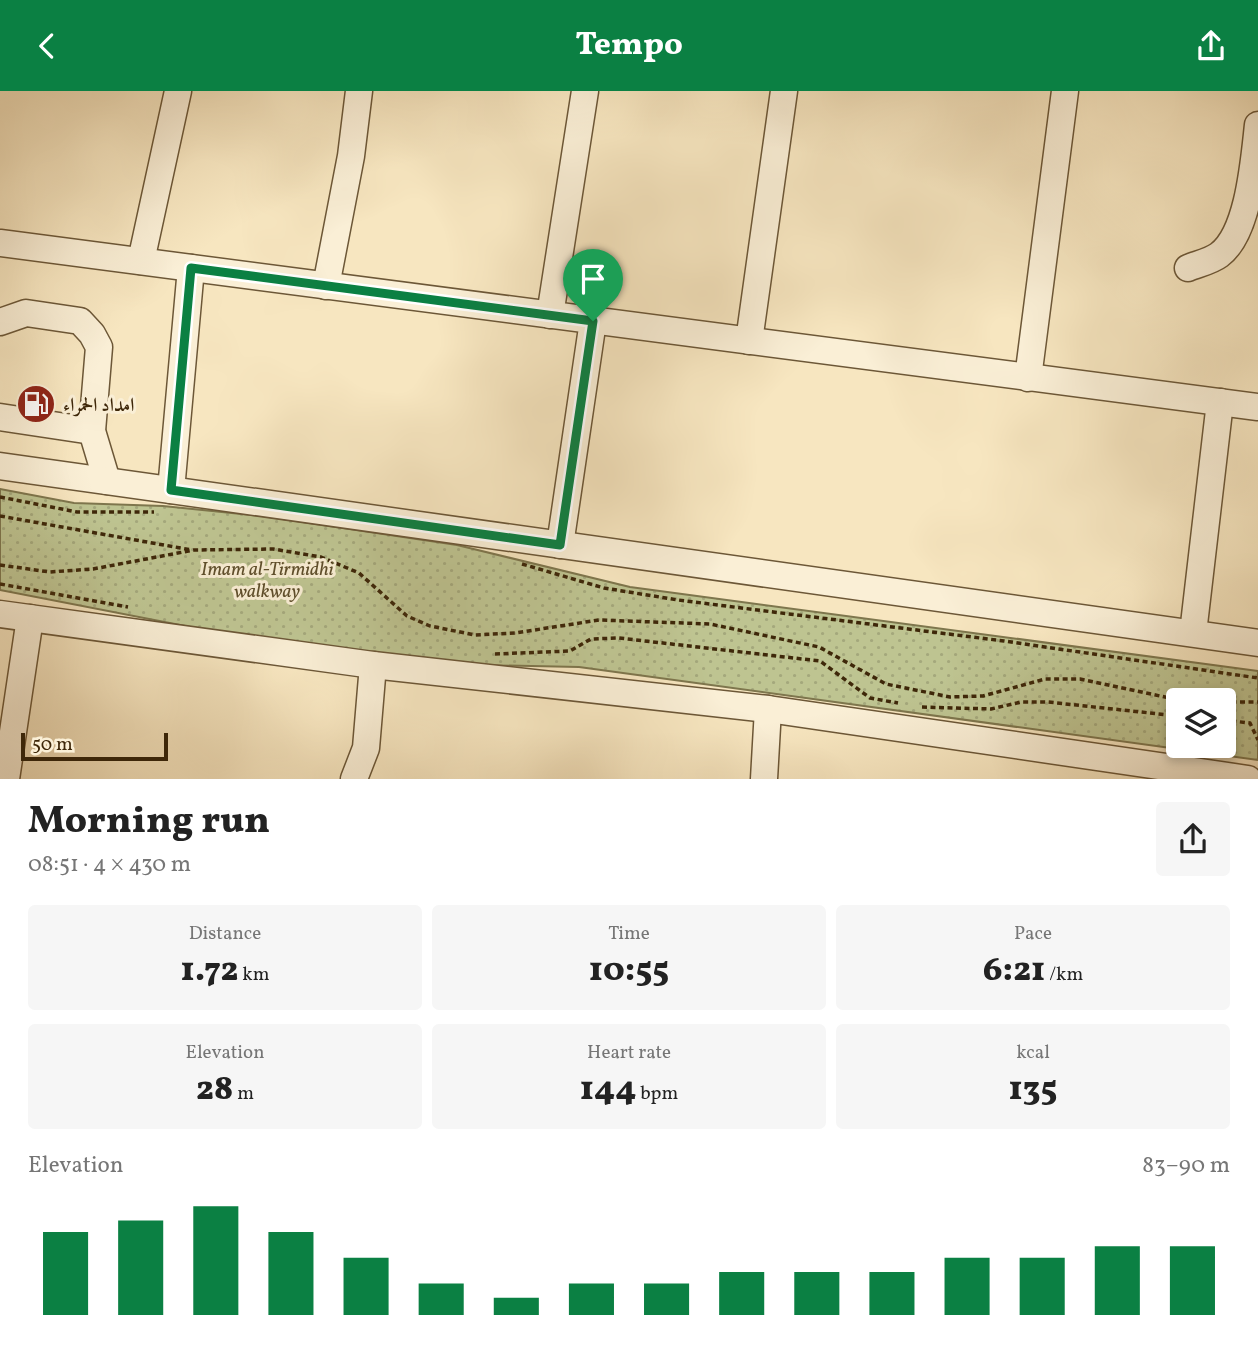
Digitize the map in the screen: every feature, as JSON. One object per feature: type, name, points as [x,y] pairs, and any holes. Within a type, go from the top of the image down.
[{"type":"street","points":[[141,261],[178,91]]},
{"type":"street","points":[[326,286],[351,156],[359,91]]},
{"type":"street","points":[[550,315],[584,91]]},
{"type":"street","points":[[750,341],[784,91]]},
{"type":"street","points":[[1028,377],[1065,91]]},
{"type":"street","points":[[1188,268],[1219,256],[1234,236],[1252,176],[1258,125]]},
{"type":"street","points":[[0,243],[1258,407]]},
{"type":"street","points":[[167,501],[191,268]]},
{"type":"street","points":[[0,322],[9,316],[26,313],[80,321],[92,334],[99,347],[92,431],[107,481]]},
{"type":"street","points":[[560,545],[593,321]]},
{"type":"street","points":[[1193,633],[1220,402]]},
{"type":"street","points":[[0,417],[92,431]]},
{"type":"street","points":[[0,466],[107,481],[167,501],[560,545],[1258,643]]},
{"type":"street","points":[[0,614],[373,665],[768,709],[1183,774],[1248,779]]},
{"type":"street","points":[[6,779],[30,618]]},
{"type":"street","points":[[354,779],[366,748],[373,665]]},
{"type":"street","points":[[764,779],[768,709]]},
{"type":"path","points":[[0,497],[77,512],[167,501]]},
{"type":"path","points":[[0,516],[194,550]]},
{"type":"path","points":[[0,565],[50,572],[93,569],[194,550],[274,549],[321,557],[359,573],[407,616],[430,626],[475,635],[515,633],[599,620],[710,624],[819,647],[886,684],[950,697],[983,696],[1045,679],[1068,679],[1166,698]]},
{"type":"path","points":[[516,562],[604,588],[678,600],[1004,641],[1258,678]]},
{"type":"path","points":[[0,584],[135,608]]},
{"type":"path","points":[[483,654],[570,651],[592,639],[619,638],[820,661],[870,698],[907,705]]},
{"type":"path","points":[[920,707],[990,709],[1021,702],[1048,702],[1166,715]]},
{"type":"path","points":[[1236,702],[1258,702]]},
{"type":"path","points":[[1236,721],[1250,723],[1258,740]]},
{"type":"green space","name":"Imam al-Tirmidhi walkway","points":[[0,489],[74,503],[163,506],[262,516],[457,545],[630,587],[1258,671],[1258,760],[1236,757],[1236,688],[1166,688],[1166,747],[579,667],[476,665],[262,641],[0,590]]},
{"type":"place","name":"امداد الحمراء","points":[[36,404]]},
{"type":"route","points":[[191,268],[593,321],[560,545],[171,490],[191,268]]}]
